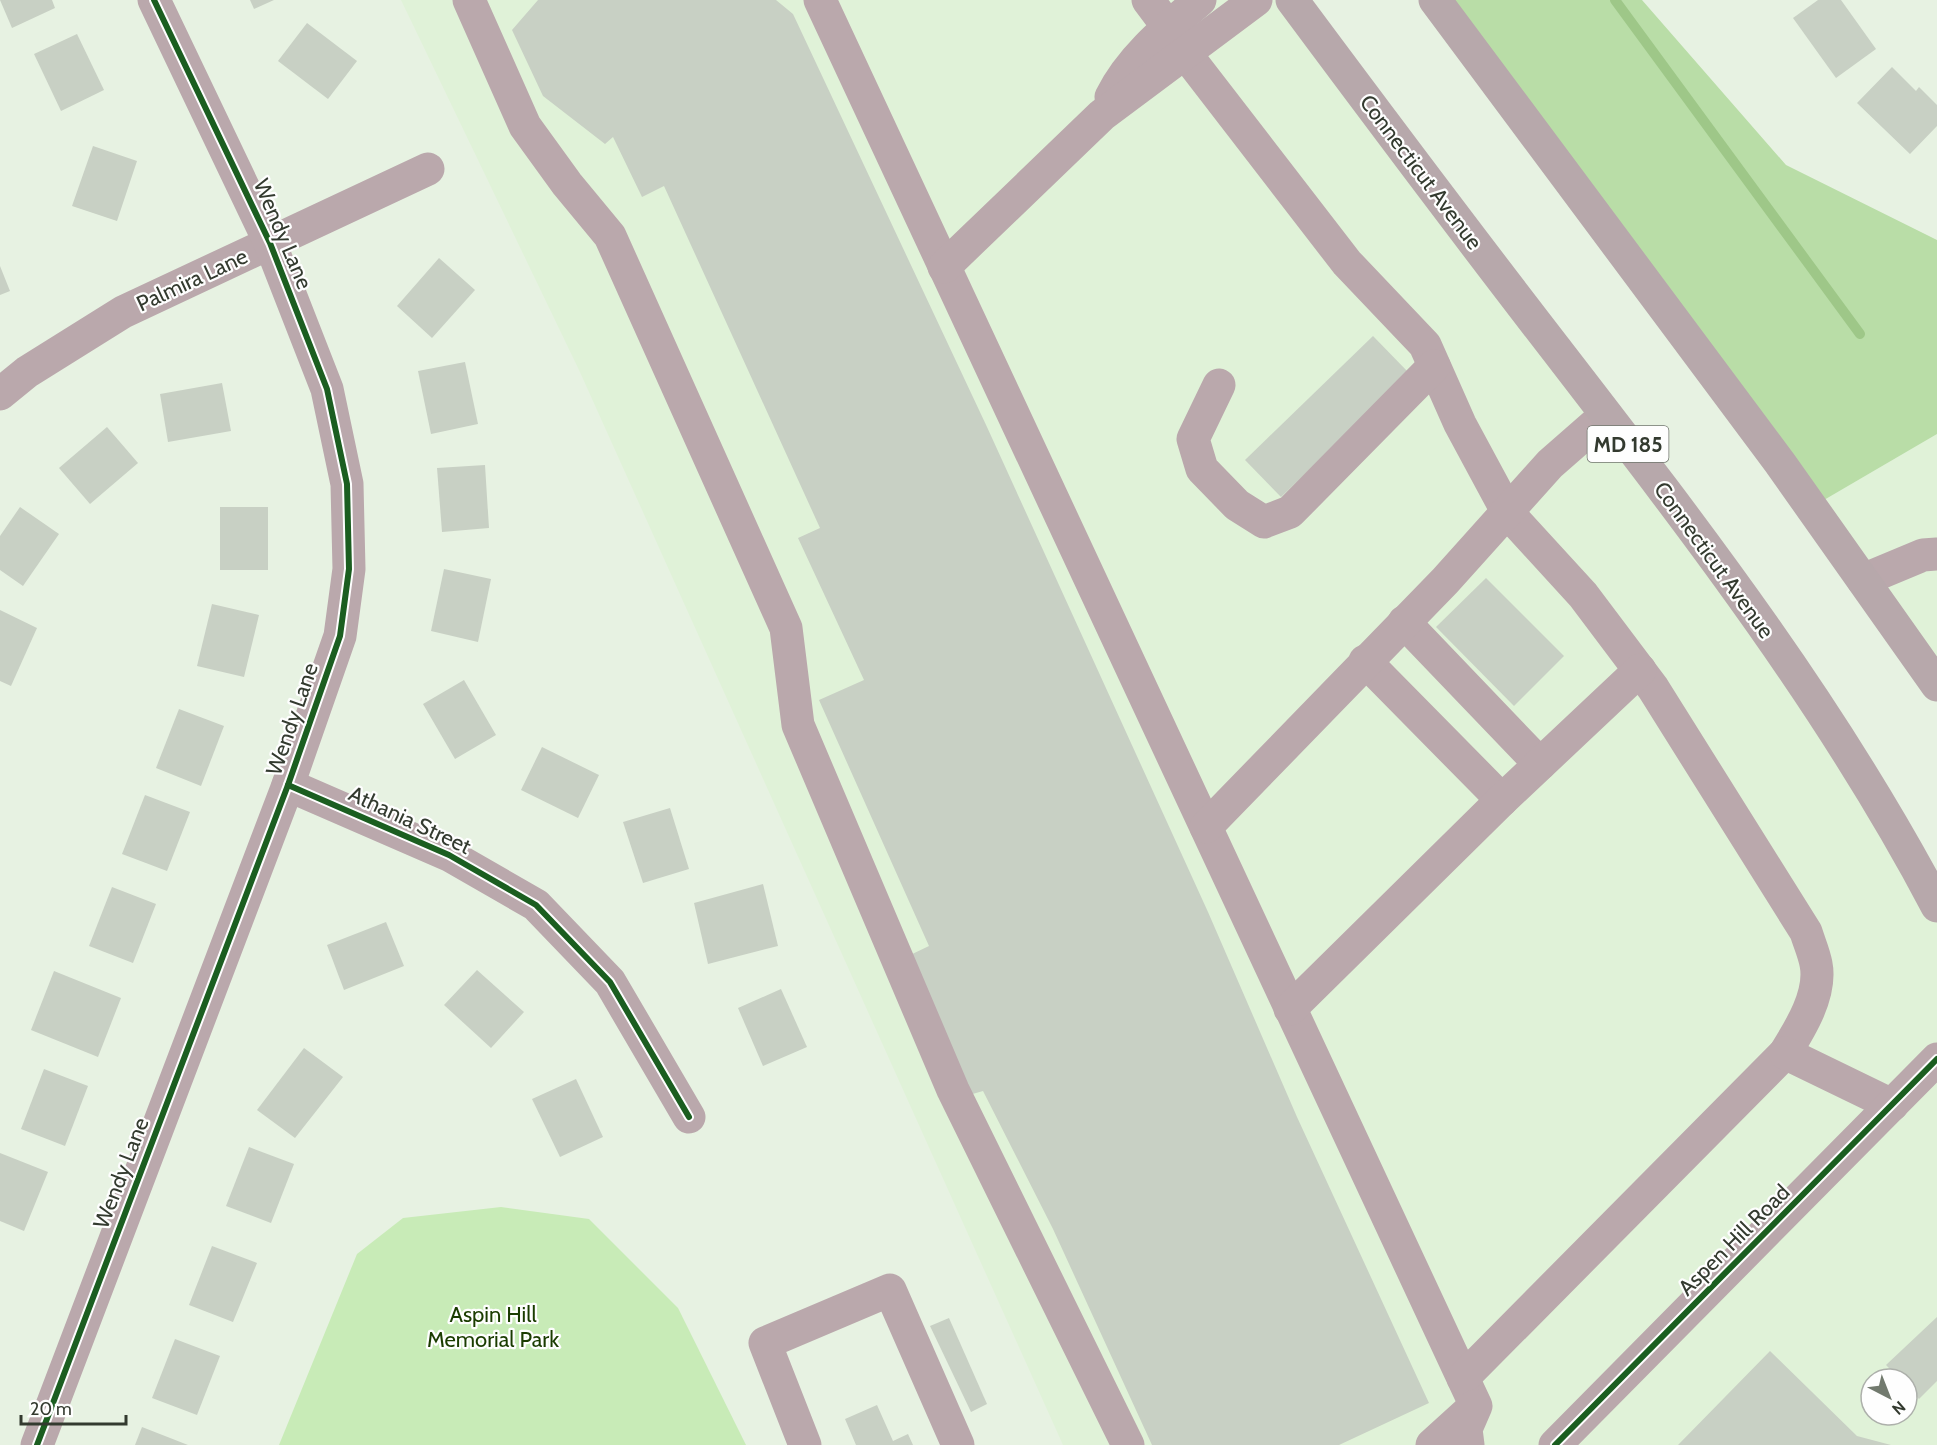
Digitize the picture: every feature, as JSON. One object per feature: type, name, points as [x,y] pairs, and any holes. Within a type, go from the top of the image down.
[{"type":"main road","name":"Connecticut Avenue","points":[[1292,0],[1469,237],[1703,540],[1835,731],[1894,824],[1937,906]]},
{"type":"main road","points":[[1435,0],[1780,463],[1937,685]]},
{"type":"street","name":"Wendy Lane","points":[[37,1445],[288,785],[340,636],[349,569],[347,484],[327,389],[270,243],[154,0]]},
{"type":"street","points":[[469,0],[525,126],[567,184],[610,236],[786,628],[798,724],[949,1079],[1128,1445]]},
{"type":"street","points":[[820,0],[1469,1392],[1466,1430],[1468,1445]]},
{"type":"street","points":[[1148,0],[1347,263],[1425,345],[1460,424],[1508,513],[1583,595],[1640,670],[1686,738],[1806,932],[1817,966],[1814,992],[1800,1029],[1785,1053],[1469,1392],[1432,1445]]},
{"type":"street","points":[[1177,41],[1200,0]]},
{"type":"street","points":[[944,267],[1102,115],[1119,80],[1142,53],[1177,41],[1256,0]]},
{"type":"street","name":"Palmira Lane","points":[[0,394],[27,372],[123,312],[428,169]]},
{"type":"street","points":[[1219,385],[1193,439],[1202,469],[1237,505],[1264,522],[1290,512],[1434,366]]},
{"type":"street","points":[[1206,827],[1508,513],[1550,464],[1606,415]]},
{"type":"street","points":[[1863,580],[1923,555],[1937,554]]},
{"type":"street","points":[[1404,622],[1540,764]]},
{"type":"street","points":[[1365,661],[1502,800]]},
{"type":"street","points":[[1290,1009],[1502,800],[1640,670]]},
{"type":"street","name":"Athania Street","points":[[288,785],[449,855],[536,905],[609,982],[689,1117]]},
{"type":"street","points":[[1785,1053],[1892,1105]]},
{"type":"street","name":"Aspen Hill Road","points":[[1556,1445],[1937,1059]]},
{"type":"street","points":[[805,1445],[765,1343],[890,1290],[958,1445]]},
{"type":"shaded area","points":[[401,0],[1292,0],[1703,540],[1937,906],[1937,1445],[1063,1445],[579,370]]},
{"type":"shaded area","points":[[1937,434],[1937,685],[1812,507]]},
{"type":"green space","points":[[1435,0],[1642,0],[1786,165],[1937,240],[1937,434],[1812,507]]},
{"type":"green space","name":"Aspin Hill Memorial Park","points":[[501,1207],[589,1219],[678,1308],[746,1445],[279,1445],[357,1254],[403,1218]]},
{"type":"building","points":[[0,0],[52,0],[55,8],[12,28]]},
{"type":"building","points":[[250,0],[274,0],[254,9]]},
{"type":"building","points":[[538,0],[776,0],[793,14],[987,427],[1208,912],[1297,1117],[1429,1403],[1339,1445],[1152,1445],[1053,1229],[983,1091],[969,1095],[906,957],[929,946],[819,700],[864,680],[798,538],[820,528],[664,186],[642,197],[613,137],[605,144],[543,96],[512,30]]},
{"type":"building","points":[[1818,0],[1841,0],[1876,49],[1836,78],[1793,18]]},
{"type":"building","points":[[307,23],[357,61],[328,99],[278,61]]},
{"type":"building","points":[[77,34],[104,90],[61,111],[34,54]]},
{"type":"building","points":[[1892,67],[1916,91],[1919,87],[1937,105],[1937,126],[1910,154],[1857,103]]},
{"type":"building","points":[[93,146],[137,161],[117,221],[72,206]]},
{"type":"building","points":[[439,258],[475,290],[432,338],[397,306]]},
{"type":"building","points":[[0,266],[10,291],[0,295]]},
{"type":"building","points":[[1373,336],[1409,373],[1281,497],[1245,460]]},
{"type":"building","points":[[465,362],[478,424],[431,434],[418,371]]},
{"type":"building","points":[[222,383],[231,431],[168,442],[160,394]]},
{"type":"building","points":[[107,427],[138,463],[90,504],[59,468]]},
{"type":"building","points":[[485,465],[489,528],[442,532],[437,468]]},
{"type":"building","points":[[20,507],[59,534],[23,586],[0,570],[0,536]]},
{"type":"building","points":[[220,507],[268,507],[268,570],[220,570]]},
{"type":"building","points":[[444,569],[491,579],[478,642],[431,631]]},
{"type":"building","points":[[1486,578],[1564,656],[1514,706],[1436,627]]},
{"type":"building","points":[[212,604],[259,615],[244,677],[197,666]]},
{"type":"building","points":[[0,610],[37,628],[11,686],[0,681]]},
{"type":"building","points":[[464,680],[496,735],[455,759],[423,704]]},
{"type":"building","points":[[179,709],[224,726],[201,786],[156,768]]},
{"type":"building","points":[[542,747],[599,775],[578,818],[521,790]]},
{"type":"building","points":[[145,795],[190,812],[167,871],[122,854]]},
{"type":"building","points":[[670,808],[689,869],[643,883],[623,822]]},
{"type":"building","points":[[763,884],[778,946],[708,964],[694,903]]},
{"type":"building","points":[[112,887],[156,904],[133,963],[89,946]]},
{"type":"building","points":[[386,922],[404,966],[344,990],[327,945]]},
{"type":"building","points":[[477,970],[524,1012],[491,1048],[444,1005]]},
{"type":"building","points":[[54,971],[121,998],[98,1057],[31,1030]]},
{"type":"building","points":[[781,989],[807,1047],[763,1066],[738,1008]]},
{"type":"building","points":[[304,1048],[343,1077],[295,1138],[257,1110]]},
{"type":"building","points":[[44,1069],[88,1086],[65,1146],[21,1129]]},
{"type":"building","points":[[576,1079],[603,1137],[560,1157],[532,1099]]},
{"type":"building","points":[[249,1147],[294,1164],[271,1223],[226,1206]]},
{"type":"building","points":[[0,1153],[48,1172],[24,1231],[0,1221]]},
{"type":"building","points":[[212,1246],[257,1263],[233,1322],[189,1305]]},
{"type":"building","points":[[1937,1317],[1937,1381],[1919,1399],[1919,1367],[1888,1367],[1886,1365]]},
{"type":"building","points":[[949,1318],[987,1404],[971,1412],[930,1326]]},
{"type":"building","points":[[175,1339],[220,1356],[197,1415],[152,1398]]},
{"type":"building","points":[[1770,1351],[1857,1436],[1891,1445],[1678,1445]]},
{"type":"building","points":[[877,1405],[893,1441],[908,1434],[913,1445],[856,1445],[845,1419]]},
{"type":"building","points":[[142,1427],[188,1445],[135,1445]]},
{"type":"waterway","points":[[1615,0],[1860,334]]},
{"type":"cycle path","points":[[37,1445],[288,785],[340,636],[349,569],[347,484],[327,389],[270,243],[154,0]]},
{"type":"cycle path","points":[[288,785],[449,855],[536,905],[610,982],[689,1117]]},
{"type":"cycle path","points":[[1555,1445],[1937,1059]]}]
